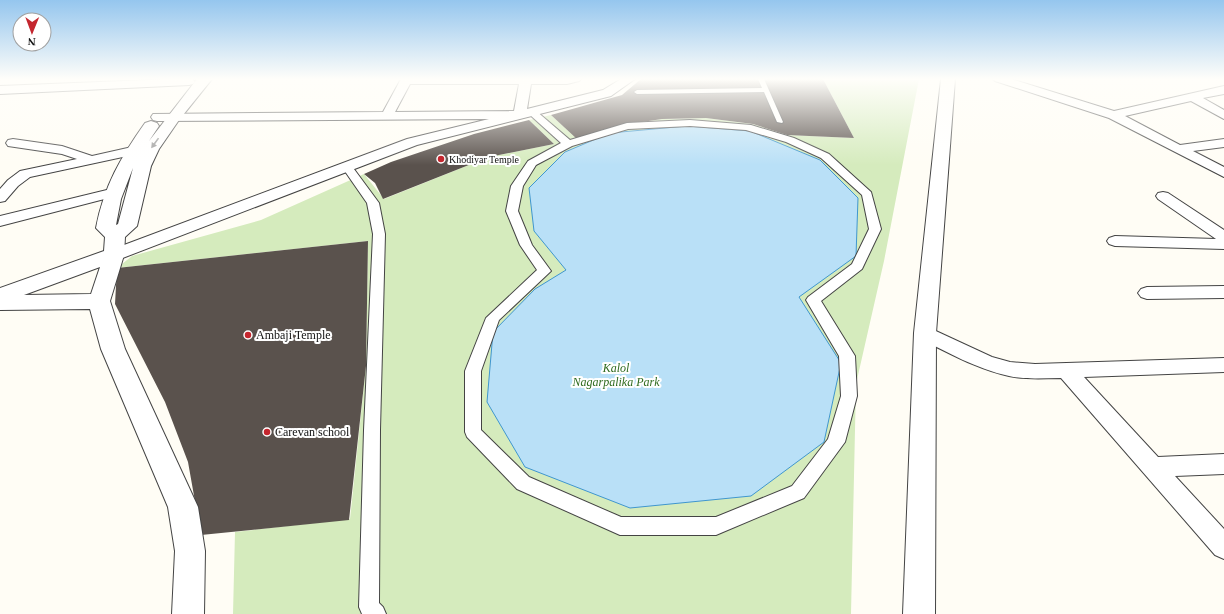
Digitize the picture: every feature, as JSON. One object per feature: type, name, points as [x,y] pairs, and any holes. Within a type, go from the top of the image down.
[{"type":"street","points":[[172,108],[142,166],[127,226],[115,245],[99,301],[113,349],[183,506],[190,551],[188,614]]},
{"type":"street","points":[[115,245],[106,228],[122,169],[132,151],[176,108]]},
{"type":"street","points":[[387,116],[391,108]]},
{"type":"street","points":[[526,108],[526,113]]},
{"type":"street","points":[[0,296],[115,245],[347,167],[412,142],[548,108]]},
{"type":"street","points":[[919,614],[925,333],[945,108]]},
{"type":"street","points":[[1090,108],[1113,115],[1179,148],[1224,173]]},
{"type":"street","points":[[1113,115],[1145,108]]},
{"type":"street","points":[[1211,108],[1224,115]]},
{"type":"street","points":[[166,117],[387,116],[526,113],[568,144]]},
{"type":"street","points":[[690,123],[747,127],[790,140],[825,156],[867,194],[875,229],[857,266],[813,300],[846,356],[849,396],[836,442],[798,492],[716,526],[620,526],[523,483],[473,432],[473,371],[493,318],[544,271],[526,245],[512,211],[517,186],[532,163],[568,144],[627,126],[690,123]]},
{"type":"street","points":[[13,143],[68,151],[79,154],[90,160]]},
{"type":"street","points":[[1179,148],[1224,144]]},
{"type":"street","points":[[0,198],[13,183],[25,174],[132,151]]},
{"type":"street","points":[[347,167],[373,203],[380,234],[372,430],[369,607],[376,614]]},
{"type":"street","points":[[0,221],[115,192]]},
{"type":"street","points":[[1162,196],[1224,237]]},
{"type":"street","points":[[1115,241],[1224,244]]},
{"type":"street","points":[[1147,293],[1224,292]]},
{"type":"street","points":[[0,303],[99,301]]},
{"type":"street","points":[[925,333],[987,364],[1010,369],[1034,371],[1224,365]]},
{"type":"street","points":[[1066,370],[1224,547]]},
{"type":"street","points":[[1153,467],[1224,464]]},
{"type":"lane","points":[[774,108],[780,122]]},
{"type":"green space","name":"Kalol Nagarpalika Park","points":[[838,108],[913,108],[884,261],[856,384],[851,614],[233,614],[235,532],[350,519],[366,366],[368,241],[117,268],[132,256],[261,220],[364,174],[384,199],[489,157],[554,144],[529,120],[551,115],[578,140],[622,125],[662,119],[706,118],[753,124],[787,135],[854,138]]},
{"type":"water","points":[[687,126],[750,131],[820,160],[858,198],[856,256],[799,297],[841,363],[824,442],[751,496],[630,508],[525,467],[487,402],[493,332],[535,289],[566,270],[534,231],[529,188],[565,152],[610,133]]},
{"type":"building","points":[[577,108],[838,108],[854,138],[787,135],[753,124],[706,118],[662,119],[622,125],[578,140],[551,115]]},
{"type":"building","name":"Khodiyar Temple","points":[[529,120],[554,144],[489,157],[383,199],[375,183],[364,174],[391,162],[474,134]]},
{"type":"building","points":[[368,241],[366,366],[349,520],[201,535],[188,462],[165,402],[115,304],[117,268]]},
{"type":"place","name":"Khodiyar Temple","points":[[441,159]]},
{"type":"place","name":"Ambaji Temple","points":[[248,335]]},
{"type":"place","name":"Carevan school","points":[[267,432]]}]
